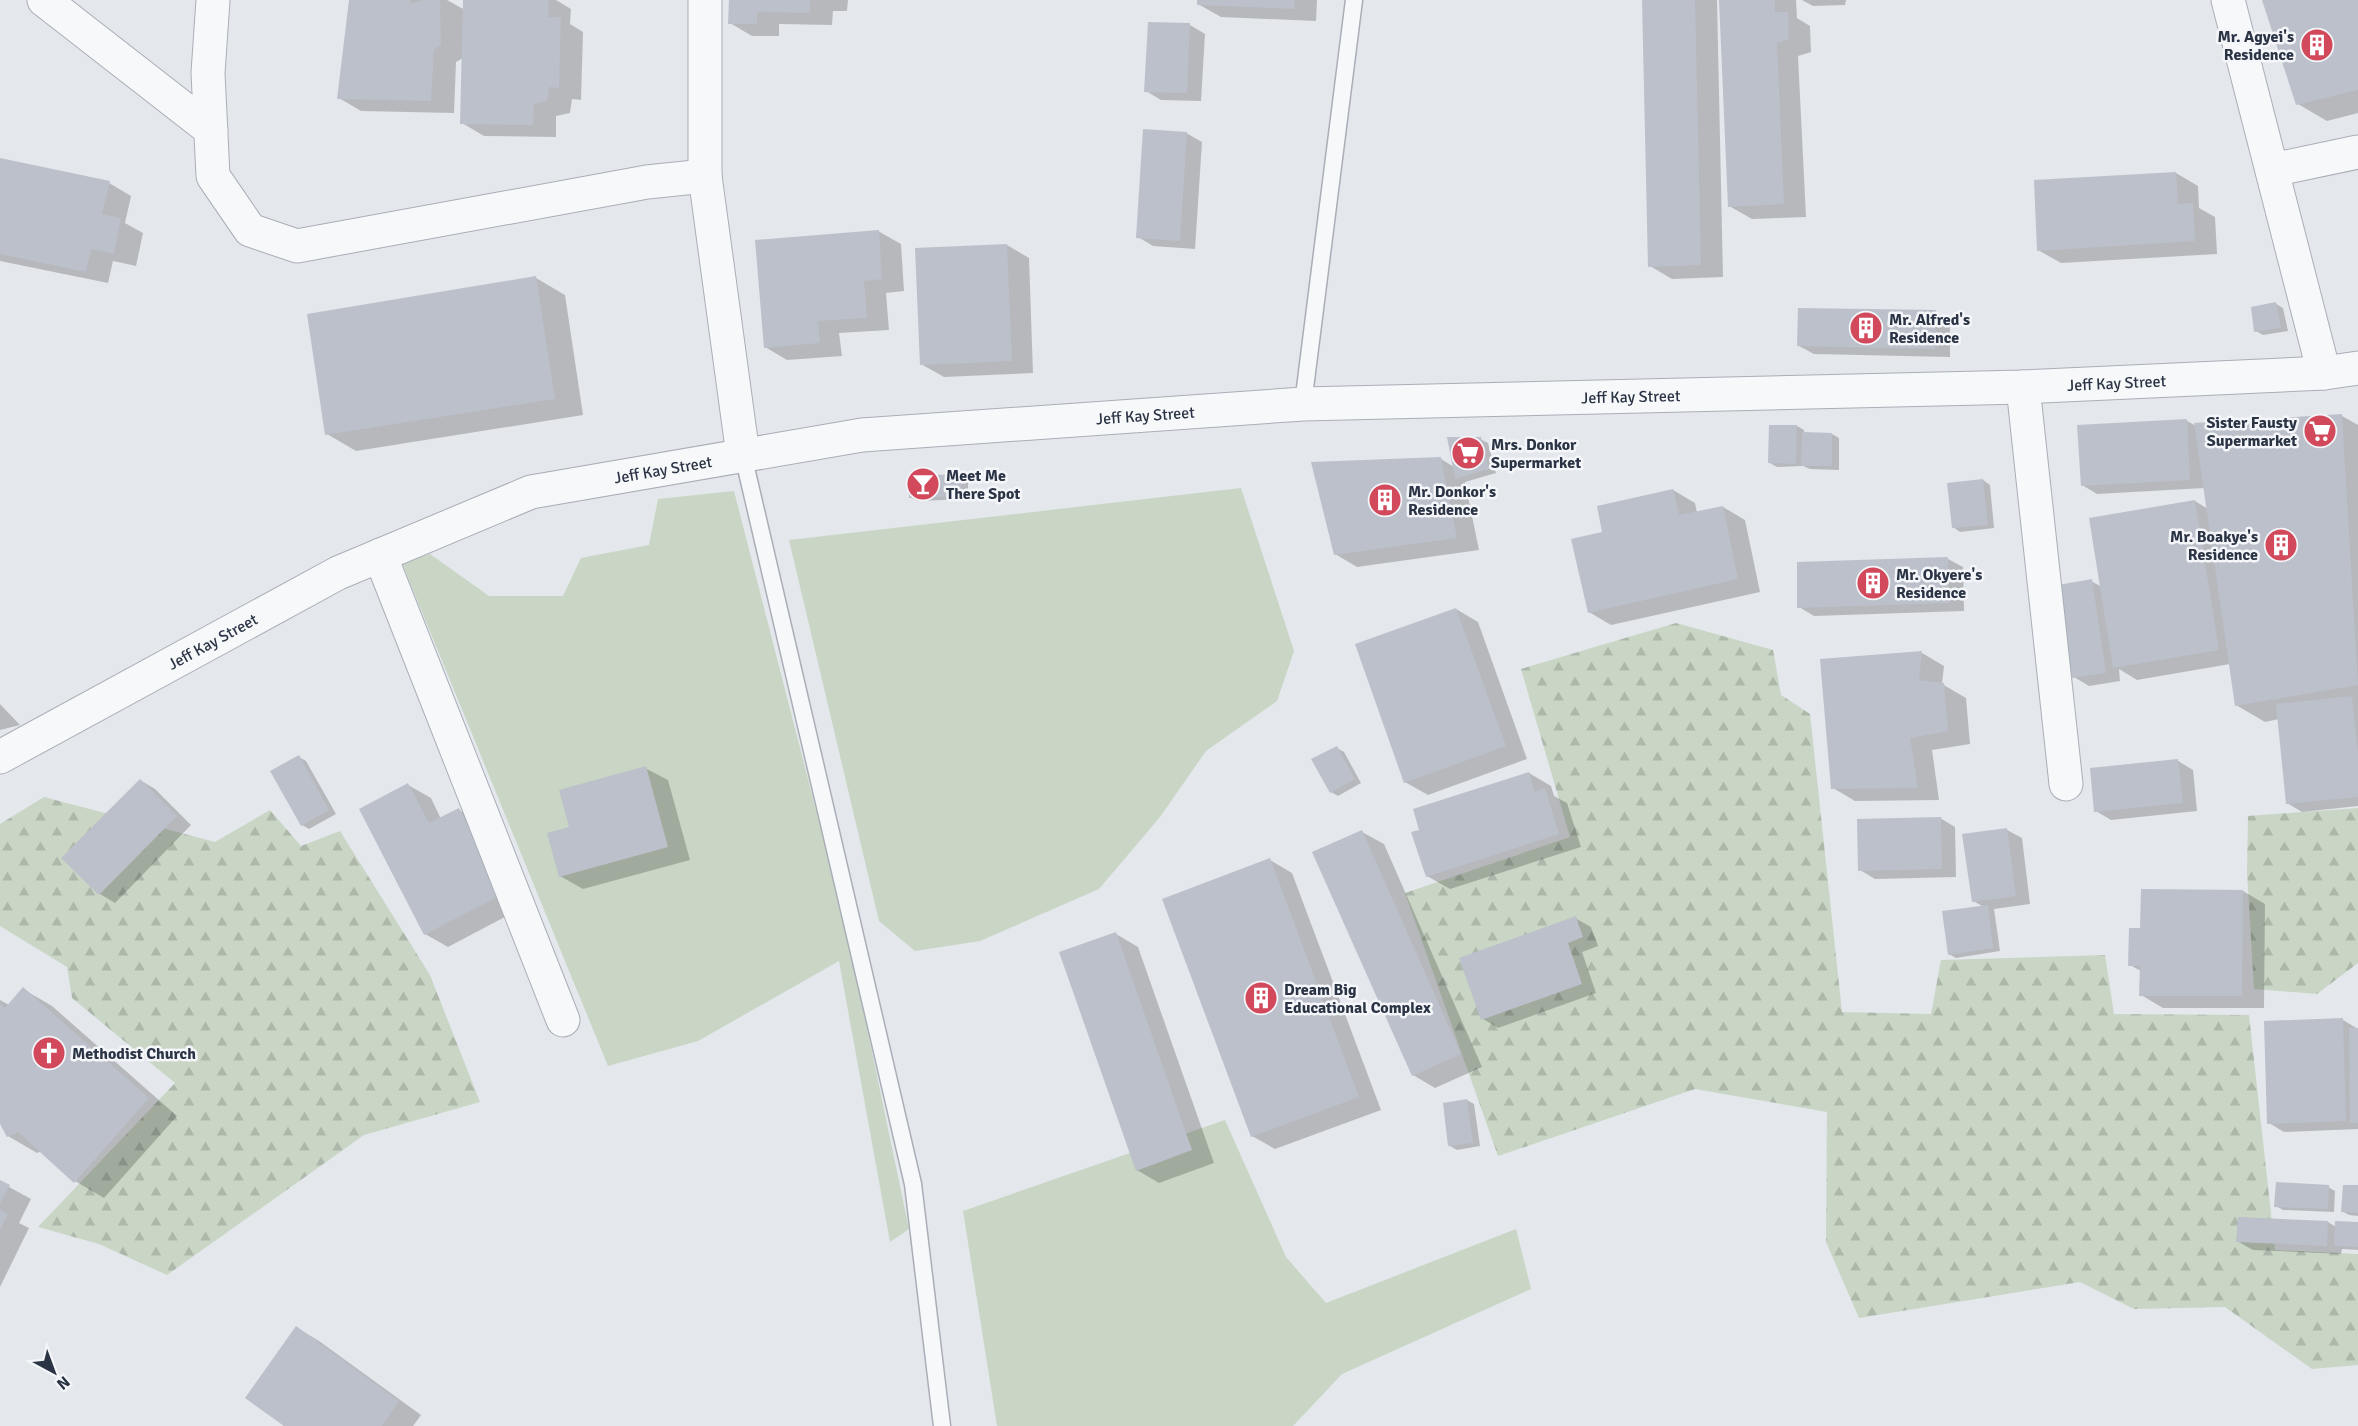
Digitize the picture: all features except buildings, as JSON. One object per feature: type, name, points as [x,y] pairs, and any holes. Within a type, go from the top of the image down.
[{"type":"street","points":[[44,0],[211,130]]},
{"type":"street","points":[[213,0],[208,73],[213,176],[250,230],[297,246],[646,182],[705,176]]},
{"type":"street","points":[[705,0],[705,176],[743,456]]},
{"type":"street","points":[[2228,0],[2324,372]]},
{"type":"street","points":[[2272,170],[2358,152]]},
{"type":"street","name":"Jeff Kay Street","points":[[0,757],[338,573],[531,492],[862,435],[1303,404],[2023,387],[2324,372],[2358,368]]},
{"type":"street","points":[[2023,387],[2066,784]]},
{"type":"street","points":[[380,555],[563,1020]]},
{"type":"lane","points":[[1303,404],[1354,0]]},
{"type":"lane","points":[[743,456],[913,1184],[942,1426]]},
{"type":"green space","points":[[1241,488],[1294,651],[1277,701],[1206,751],[1160,817],[1099,889],[980,941],[915,951],[879,921],[789,540]]},
{"type":"green space","points":[[734,491],[845,923],[909,1229],[890,1242],[839,961],[698,1041],[608,1066],[402,563],[430,554],[489,596],[563,596],[581,558],[649,545],[658,499]]},
{"type":"green space","points":[[1676,623],[1773,650],[1781,695],[1810,714],[1842,1012],[1931,1014],[1941,960],[2105,955],[2114,1014],[2249,1015],[2275,1250],[2358,1254],[2358,1365],[2312,1369],[2225,1307],[2134,1309],[2080,1282],[1859,1318],[1826,1242],[1827,1112],[1695,1089],[1498,1156],[1405,893],[1570,837],[1521,669]]},
{"type":"green space","points":[[44,797],[215,842],[270,810],[301,846],[340,831],[430,975],[480,1102],[364,1135],[167,1275],[99,1244],[38,1227],[175,1083],[72,998],[67,967],[0,926],[0,824]]},
{"type":"green space","points":[[2358,808],[2358,963],[2317,994],[2254,989],[2247,872],[2248,816]]},
{"type":"green space","points":[[1225,1120],[1286,1257],[1326,1303],[1516,1229],[1531,1289],[1342,1374],[1293,1426],[997,1426],[963,1211]]},
{"type":"place","name":"Mr. Agyei's Residence","points":[[2317,45]]},
{"type":"place","name":"Mr. Alfred's Residence","points":[[1866,328]]},
{"type":"place","name":"Sister Fausty Supermarket","points":[[2320,431]]},
{"type":"place","name":"Mrs. Donkor Supermarket","points":[[1468,453]]},
{"type":"place","name":"Meet Me There Spot","points":[[923,484]]},
{"type":"place","name":"Mr. Donkor's Residence","points":[[1385,500]]},
{"type":"place","name":"Mr. Boakye's Residence","points":[[2281,545]]},
{"type":"place","name":"Mr. Okyere's Residence","points":[[1873,583]]},
{"type":"place","name":"Dream Big Educational Complex","points":[[1261,998]]},
{"type":"place","name":"Methodist Church","points":[[49,1053]]}]
